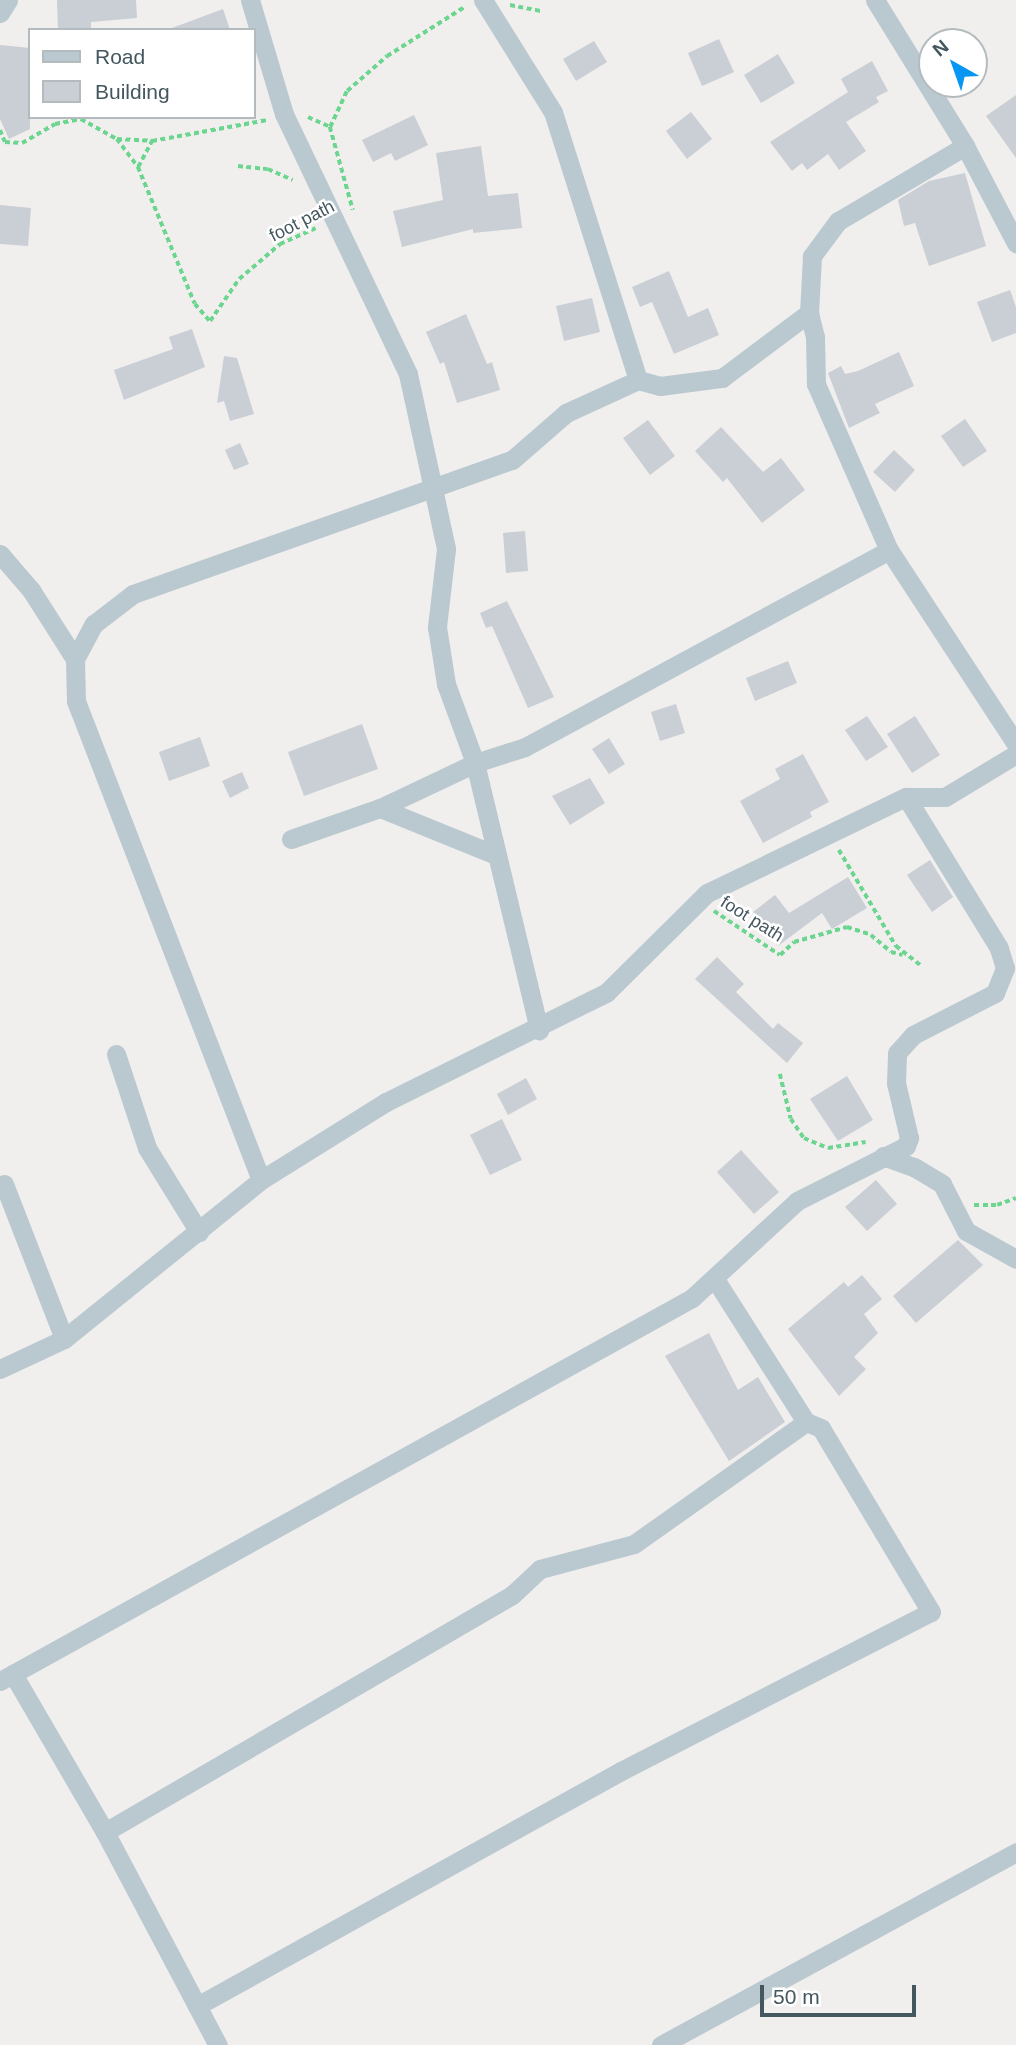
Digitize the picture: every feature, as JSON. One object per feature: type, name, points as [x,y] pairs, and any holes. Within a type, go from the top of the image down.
[{"type":"street","points":[[0,13],[8,0]]},
{"type":"street","points":[[250,0],[284,114],[408,374],[431,490],[446,549],[437,627],[446,684],[475,763],[539,1030]]},
{"type":"street","points":[[483,0],[553,112],[638,380]]},
{"type":"street","points":[[875,0],[965,146],[1016,243]]},
{"type":"street","points":[[965,146],[838,221],[812,256],[808,313],[815,337],[816,384],[889,550],[1016,744]]},
{"type":"street","points":[[261,1181],[92,752],[76,702],[75,659],[94,624],[133,594],[512,460],[566,413],[638,380],[660,386],[722,378],[808,313]]},
{"type":"street","points":[[291,839],[380,808],[475,763],[525,747],[889,550]]},
{"type":"street","points":[[0,554],[32,590],[75,659]]},
{"type":"street","points":[[0,1369],[64,1339],[261,1181],[386,1102],[539,1030],[606,993],[699,902],[728,881],[831,836],[906,797],[945,797],[1016,754]]},
{"type":"street","points":[[218,2045],[105,1832],[7,1678],[680,1305],[715,1279],[750,1240],[797,1201],[883,1156],[903,1149],[909,1138],[897,1083],[897,1053],[913,1035],[995,993],[1011,967],[906,797]]},
{"type":"street","points":[[380,808],[496,855]]},
{"type":"street","points":[[116,1054],[147,1148],[199,1232]]},
{"type":"street","points":[[883,1156],[914,1167],[942,1184],[966,1231],[1016,1259]]},
{"type":"street","points":[[5,1184],[64,1339]]},
{"type":"street","points":[[197,2006],[621,1771],[931,1612],[821,1428],[806,1422],[715,1279]]},
{"type":"street","points":[[105,1832],[512,1595],[540,1569],[634,1544],[806,1422]]},
{"type":"street","points":[[661,2045],[1016,1852]]},
{"type":"path","points":[[330,127],[347,91],[377,65],[475,0]]},
{"type":"path","points":[[498,0],[541,11]]},
{"type":"path","name":"foot path","points":[[0,130],[5,142],[22,143],[55,124],[81,119],[117,139],[138,167],[195,304],[210,321],[239,279],[280,244],[354,210],[330,127],[298,113],[152,141],[117,139]]},
{"type":"path","points":[[138,167],[152,141]]},
{"type":"path","name":"foot path","points":[[831,836],[903,955]]},
{"type":"path","name":"foot path","points":[[699,902],[780,955],[794,942],[847,927],[871,935],[891,952],[903,955],[920,965]]},
{"type":"building","points":[[57,0],[136,0],[137,18],[91,22],[91,28],[58,28]]},
{"type":"building","points":[[223,9],[229,28],[172,28]]},
{"type":"building","points":[[719,39],[734,72],[702,86],[688,53]]},
{"type":"building","points":[[594,41],[607,62],[576,81],[563,59]]},
{"type":"building","points":[[0,45],[28,48],[30,129],[9,139],[0,119]]},
{"type":"building","points":[[778,54],[795,83],[761,103],[744,75]]},
{"type":"building","points":[[872,61],[888,91],[876,97],[879,102],[846,122],[866,151],[839,170],[828,154],[807,170],[802,163],[792,171],[770,142],[848,92],[841,79]]},
{"type":"building","points":[[1016,95],[1016,158],[986,116]]},
{"type":"building","points":[[691,112],[712,139],[687,159],[666,131]]},
{"type":"building","points":[[414,115],[428,145],[395,161],[391,153],[373,162],[362,140]]},
{"type":"building","points":[[481,146],[488,196],[518,193],[522,228],[473,233],[473,229],[402,247],[393,211],[443,200],[436,153]]},
{"type":"building","points":[[965,173],[986,246],[929,266],[915,223],[904,226],[898,200],[929,181]]},
{"type":"building","points":[[0,205],[31,208],[28,246],[0,244]]},
{"type":"building","points":[[669,271],[688,317],[708,308],[719,335],[674,354],[652,302],[640,307],[632,287]]},
{"type":"building","points":[[1010,290],[1016,307],[1016,333],[992,342],[977,302]]},
{"type":"building","points":[[592,298],[600,332],[564,341],[556,306]]},
{"type":"building","points":[[466,314],[487,364],[492,362],[500,390],[457,403],[444,362],[440,364],[426,332]]},
{"type":"building","points":[[192,329],[205,367],[124,400],[114,370],[173,349],[169,337]]},
{"type":"building","points":[[899,352],[914,386],[875,404],[880,413],[849,428],[828,373],[841,366],[845,374],[858,371]]},
{"type":"building","points":[[224,356],[237,358],[254,414],[230,421],[224,401],[217,403]]},
{"type":"building","points":[[965,419],[987,451],[963,467],[941,436]]},
{"type":"building","points":[[648,420],[675,456],[650,475],[623,438]]},
{"type":"building","points":[[721,427],[763,472],[781,458],[805,490],[762,523],[727,478],[723,482],[695,451]]},
{"type":"building","points":[[240,443],[249,464],[234,470],[225,450]]},
{"type":"building","points":[[894,450],[915,470],[895,492],[873,472]]},
{"type":"building","points":[[525,531],[528,571],[506,573],[503,533]]},
{"type":"building","points":[[507,601],[554,697],[528,708],[492,626],[486,628],[480,613]]},
{"type":"building","points":[[788,661],[797,683],[755,701],[746,678]]},
{"type":"building","points":[[676,704],[685,733],[660,741],[651,712]]},
{"type":"building","points":[[867,716],[888,747],[866,761],[845,730]]},
{"type":"building","points":[[915,716],[940,755],[912,773],[887,734]]},
{"type":"building","points":[[362,724],[378,769],[304,796],[288,752]]},
{"type":"building","points":[[200,737],[210,766],[169,781],[159,752]]},
{"type":"building","points":[[609,738],[625,764],[609,774],[592,749]]},
{"type":"building","points":[[803,754],[829,802],[810,812],[812,817],[763,843],[740,801],[780,779],[775,769]]},
{"type":"building","points":[[242,772],[249,788],[230,798],[222,781]]},
{"type":"building","points":[[590,778],[605,803],[570,825],[552,796]]},
{"type":"building","points":[[930,860],[953,897],[932,912],[907,875]]},
{"type":"building","points":[[848,877],[867,908],[832,929],[822,913],[778,946],[753,912],[775,895],[789,913]]},
{"type":"building","points":[[717,957],[744,984],[736,992],[773,1029],[778,1023],[803,1043],[787,1063],[695,979]]},
{"type":"building","points":[[847,1076],[873,1120],[838,1141],[810,1099]]},
{"type":"building","points":[[526,1078],[537,1099],[508,1115],[497,1094]]},
{"type":"building","points":[[502,1119],[522,1160],[490,1175],[470,1135]]},
{"type":"building","points":[[741,1150],[779,1192],[754,1214],[717,1172]]},
{"type":"building","points":[[876,1180],[897,1204],[867,1231],[845,1207]]},
{"type":"building","points":[[958,1240],[983,1265],[916,1323],[893,1296]]},
{"type":"building","points":[[862,1275],[882,1299],[864,1314],[878,1333],[854,1357],[866,1369],[839,1396],[788,1329],[844,1282],[848,1287]]},
{"type":"building","points":[[709,1333],[738,1390],[758,1377],[785,1422],[729,1461],[665,1356]]}]
